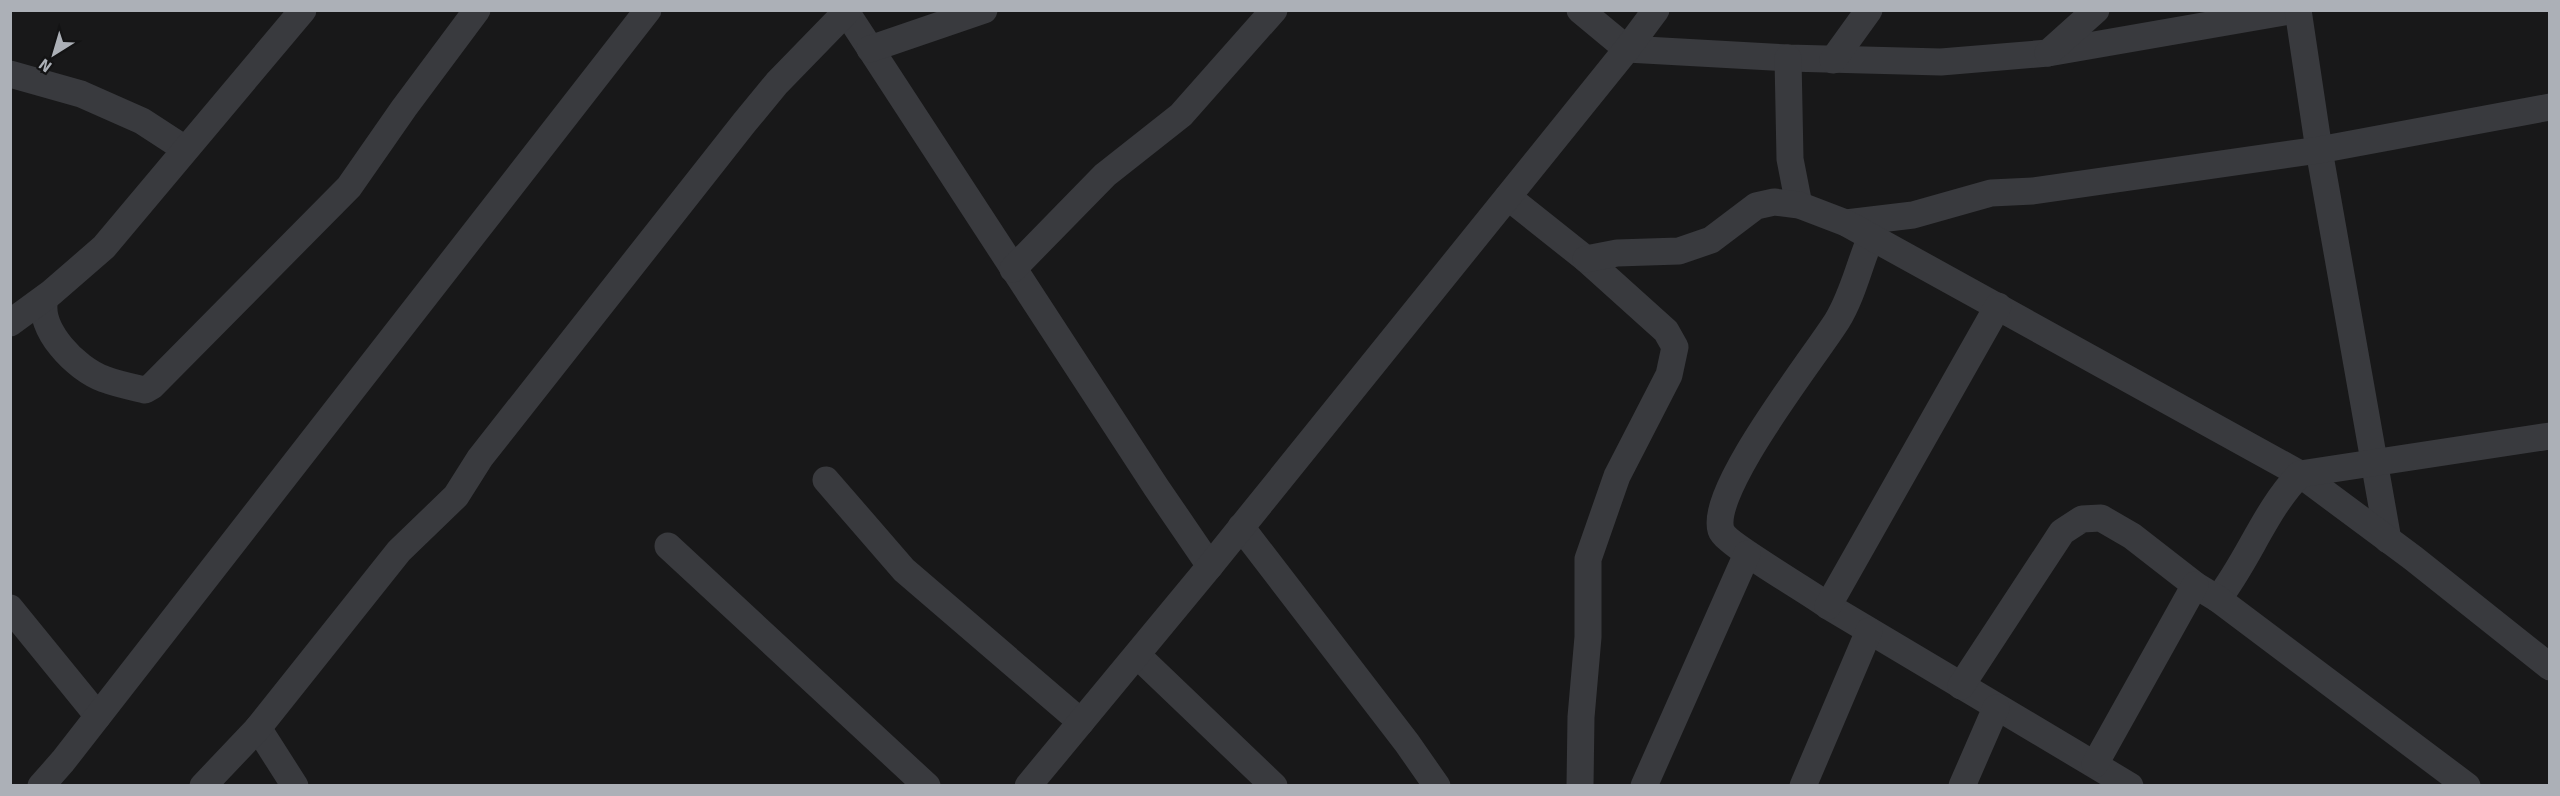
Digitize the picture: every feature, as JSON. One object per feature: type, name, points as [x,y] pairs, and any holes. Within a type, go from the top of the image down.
[{"type":"street","points":[[10,323],[45,298],[104,247],[303,10]]},
{"type":"street","points":[[45,298],[43,306],[45,322],[57,340],[89,371],[103,379],[145,390],[152,386],[349,187],[477,10]]},
{"type":"street","points":[[41,786],[648,10]]},
{"type":"street","points":[[870,49],[984,10]]},
{"type":"street","points":[[1013,269],[1105,175],[1182,115],[1274,10]]},
{"type":"street","points":[[1580,10],[1627,49],[1833,60],[1941,62],[2048,53],[2297,10],[2319,150],[2388,540]]},
{"type":"street","points":[[1028,786],[1210,566],[1656,10]]},
{"type":"street","points":[[1833,60],[1869,10]]},
{"type":"street","points":[[2048,53],[2096,10]]},
{"type":"street","points":[[203,786],[258,728],[399,552],[456,496],[480,458],[744,123],[777,84],[846,11],[1013,269],[1210,566]]},
{"type":"street","points":[[1788,58],[1790,159],[1799,205]]},
{"type":"street","points":[[10,74],[81,93],[141,121],[185,149]]},
{"type":"street","points":[[1846,223],[1913,215],[1991,193],[2033,191],[2319,150],[2550,107]]},
{"type":"street","points":[[1508,197],[1586,260],[1666,331],[1675,346],[1669,375],[1617,476],[1588,559],[1588,637],[1581,717],[1580,786]]},
{"type":"street","points":[[1586,260],[1617,253],[1679,251],[1711,240],[1756,206],[1774,202],[1799,205],[1846,223],[2300,474],[2550,667]]},
{"type":"street","points":[[1871,237],[1851,294],[1837,321],[1774,413],[1725,495],[1720,530],[1726,539],[1747,554],[1807,590],[1828,606],[2130,786]]},
{"type":"street","points":[[1828,606],[1998,306]]},
{"type":"street","points":[[2218,599],[2233,580],[2287,487],[2300,474],[2550,436]]},
{"type":"street","points":[[826,480],[904,570],[1081,722]]},
{"type":"street","points":[[1961,686],[2062,532],[2082,519],[2101,518],[2132,536],[2467,786]]},
{"type":"street","points":[[1241,527],[1407,743],[1437,786]]},
{"type":"street","points":[[668,546],[927,786]]},
{"type":"street","points":[[1644,786],[1747,554]]},
{"type":"street","points":[[2095,764],[2195,585]]},
{"type":"street","points":[[10,608],[98,716]]},
{"type":"street","points":[[1803,786],[1869,631]]},
{"type":"street","points":[[1137,655],[1274,786]]},
{"type":"street","points":[[1962,786],[1996,708]]},
{"type":"street","points":[[258,728],[295,786]]}]
